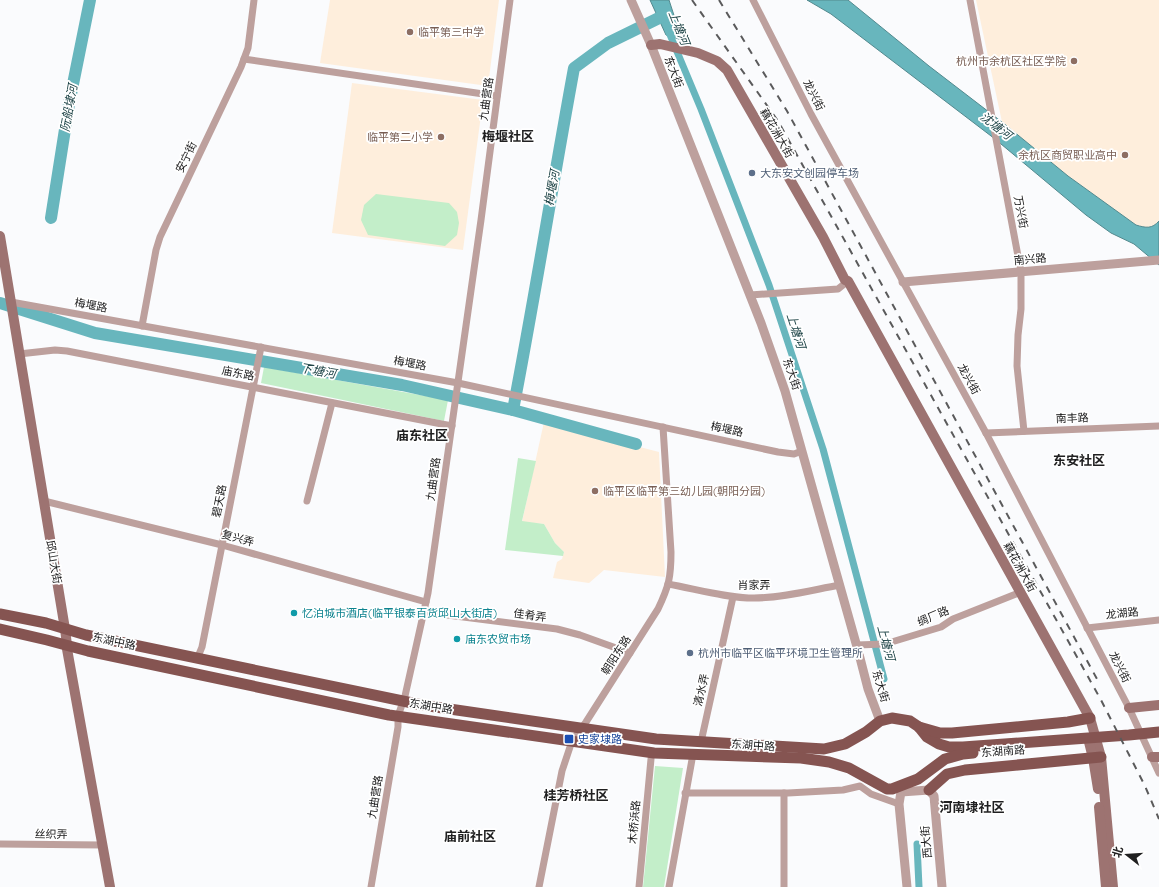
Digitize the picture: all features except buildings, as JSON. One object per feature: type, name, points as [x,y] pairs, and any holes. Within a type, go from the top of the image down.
[{"type":"main road","name":"藕花洲大街","points":[[654,44],[690,52],[718,61],[727,70],[823,237],[1016,594],[1087,718]]},
{"type":"main road","name":"邱山大街","points":[[0,236],[68,651],[110,887]]},
{"type":"main road","name":"藕花洲大街","points":[[846,282],[1087,718],[1097,758],[1114,887]]},
{"type":"main road","name":"东湖中路","points":[[0,614],[86,635],[197,659],[403,701],[656,739],[824,749],[845,744],[866,732],[880,721]]},
{"type":"main road","name":"东湖中路","points":[[0,629],[68,651],[88,651],[398,716],[654,753],[801,758],[830,762],[860,774]]},
{"type":"main road","points":[[1129,708],[1159,705]]},
{"type":"main road","points":[[880,721],[892,718],[910,721],[920,727],[940,733],[952,733],[1068,722],[1087,718]]},
{"type":"main road","name":"东湖南路","points":[[920,727],[927,737],[939,744],[963,751],[1108,743],[1159,738]]},
{"type":"main road","name":"东湖南路","points":[[860,774],[870,781],[887,789],[900,789],[918,779],[945,759],[963,751],[1159,732]]},
{"type":"main road","name":"藕花洲大街","points":[[1097,758],[1106,887]]},
{"type":"main road","points":[[931,793],[947,774],[965,770],[1097,758]]},
{"type":"street","name":"安宁街","points":[[142,326],[156,250],[160,237],[244,59],[248,48],[254,0]]},
{"type":"street","name":"九曲营路","points":[[371,887],[398,727],[398,716],[403,701],[426,602],[458,383],[510,0]]},
{"type":"street","name":"龙兴街","points":[[753,0],[811,114],[986,432],[1087,628],[1156,757],[1159,773]]},
{"type":"street","name":"万兴街","points":[[970,0],[1021,272],[1021,309],[1017,366],[1024,431]]},
{"type":"street","name":"东大街","points":[[631,1],[654,44],[785,390],[868,689],[880,721]]},
{"type":"street","points":[[244,59],[498,96]]},
{"type":"street","name":"南兴路","points":[[903,282],[1159,260]]},
{"type":"street","points":[[750,295],[838,289],[846,282]]},
{"type":"street","name":"梅堰路","points":[[11,303],[458,383],[778,452],[794,454],[802,451]]},
{"type":"street","name":"碧天路","points":[[197,659],[202,647],[260,347]]},
{"type":"street","name":"庙东路","points":[[19,354],[54,350],[67,351],[253,384],[332,403],[452,425]]},
{"type":"street","points":[[307,500],[332,403]]},
{"type":"street","name":"南丰路","points":[[986,432],[1159,426]]},
{"type":"street","name":"朝阳东路","points":[[540,887],[562,771],[572,741],[582,728],[658,609],[667,590],[671,572],[671,552],[663,427]]},
{"type":"street","name":"复兴弄","points":[[44,501],[222,545],[426,602]]},
{"type":"street","name":"肖家弄","points":[[668,584],[734,597],[754,598],[776,596],[840,585]]},
{"type":"street","name":"绸厂路","points":[[857,645],[885,644],[941,627],[953,620],[1016,594]]},
{"type":"street","name":"清水弄","points":[[701,742],[734,597]]},
{"type":"street","name":"佳肴弄","points":[[424,612],[557,629],[580,635],[630,653]]},
{"type":"street","name":"龙湖路","points":[[1087,628],[1159,620]]},
{"type":"street","points":[[669,887],[693,754]]},
{"type":"street","name":"木桥浜路","points":[[639,887],[650,759]]},
{"type":"street","points":[[686,793],[784,793],[843,790],[860,786],[872,794],[899,804]]},
{"type":"street","points":[[900,789],[931,793]]},
{"type":"street","name":"西大街","points":[[900,789],[899,804],[907,887]]},
{"type":"street","points":[[784,793],[784,887]]},
{"type":"street","name":"西大街","points":[[931,793],[942,887]]},
{"type":"street","name":"丝织弄","points":[[0,844],[102,845]]},
{"type":"shaded area","name":"临平第三中学","points":[[330,0],[499,0],[488,86],[320,63]]},
{"type":"shaded area","name":"杭州市余杭区社区学院","points":[[976,0],[1159,0],[1159,221],[1155,225],[1147,228],[1136,225],[1068,176],[1002,122]]},
{"type":"shaded area","name":"临平第二小学","points":[[352,83],[483,100],[463,250],[332,233]]},
{"type":"shaded area","name":"临平区临平第三幼儿园(朝阳分园)","points":[[544,422],[659,452],[665,577],[604,570],[589,583],[553,578],[557,562],[562,559],[564,552],[555,543],[544,524],[522,522]]},
{"type":"green space","points":[[376,194],[449,203],[457,212],[459,223],[457,235],[445,246],[368,235],[361,220],[364,205]]},
{"type":"green space","points":[[264,367],[448,400],[444,421],[261,383]]},
{"type":"green space","points":[[518,458],[536,461],[522,521],[544,524],[555,543],[564,552],[563,556],[505,550]]},
{"type":"green space","points":[[655,766],[683,768],[664,887],[643,887]]},
{"type":"water","points":[[650,0],[669,0],[682,40],[666,35]]},
{"type":"water","name":"沈塘河","points":[[807,0],[848,0],[1068,176],[1136,225],[1149,227],[1159,221],[1159,265],[1134,244],[1111,233],[1086,215],[995,139],[831,14]]},
{"type":"waterway","name":"阮船埭河","points":[[51,218],[69,104],[90,0]]},
{"type":"waterway","name":"梅堰河","points":[[513,410],[574,68],[608,43],[663,16]]},
{"type":"waterway","name":"上塘河","points":[[668,30],[701,109],[769,285],[823,449],[884,679]]},
{"type":"waterway","name":"下塘河","points":[[0,303],[95,333],[402,385],[513,410],[636,444]]},
{"type":"waterway","name":"上塘河","points":[[917,844],[919,887]]},
{"type":"railway","points":[[692,0],[778,121],[1101,700],[1145,786],[1159,819]]},
{"type":"railway","points":[[719,0],[787,111],[1097,679]]},
{"type":"place","name":"临平第三中学","points":[[410,32]]},
{"type":"place","name":"杭州市余杭区社区学院","points":[[1074,61]]},
{"type":"place","name":"临平第二小学","points":[[441,137]]},
{"type":"place","name":"余杭区商贸职业高中","points":[[1125,155]]},
{"type":"place","name":"大东安文创园停车场","points":[[752,173]]},
{"type":"place","name":"临平区临平第三幼儿园(朝阳分园)","points":[[595,491]]},
{"type":"place","name":"忆泊城市酒店(临平银泰百货邱山大街店)","points":[[294,613]]},
{"type":"place","name":"庙东农贸市场","points":[[457,639]]},
{"type":"place","name":"杭州市临平区临平环境卫生管理所","points":[[690,653]]},
{"type":"place","name":"史家埭路","points":[[569,739]]},
{"type":"district","name":"梅堰社区","points":[[508,136]]},
{"type":"district","name":"庙东社区","points":[[422,435]]},
{"type":"district","name":"东安社区","points":[[1079,460]]},
{"type":"district","name":"桂芳桥社区","points":[[576,795]]},
{"type":"district","name":"河南埭社区","points":[[972,807]]},
{"type":"district","name":"庙前社区","points":[[470,836]]}]
